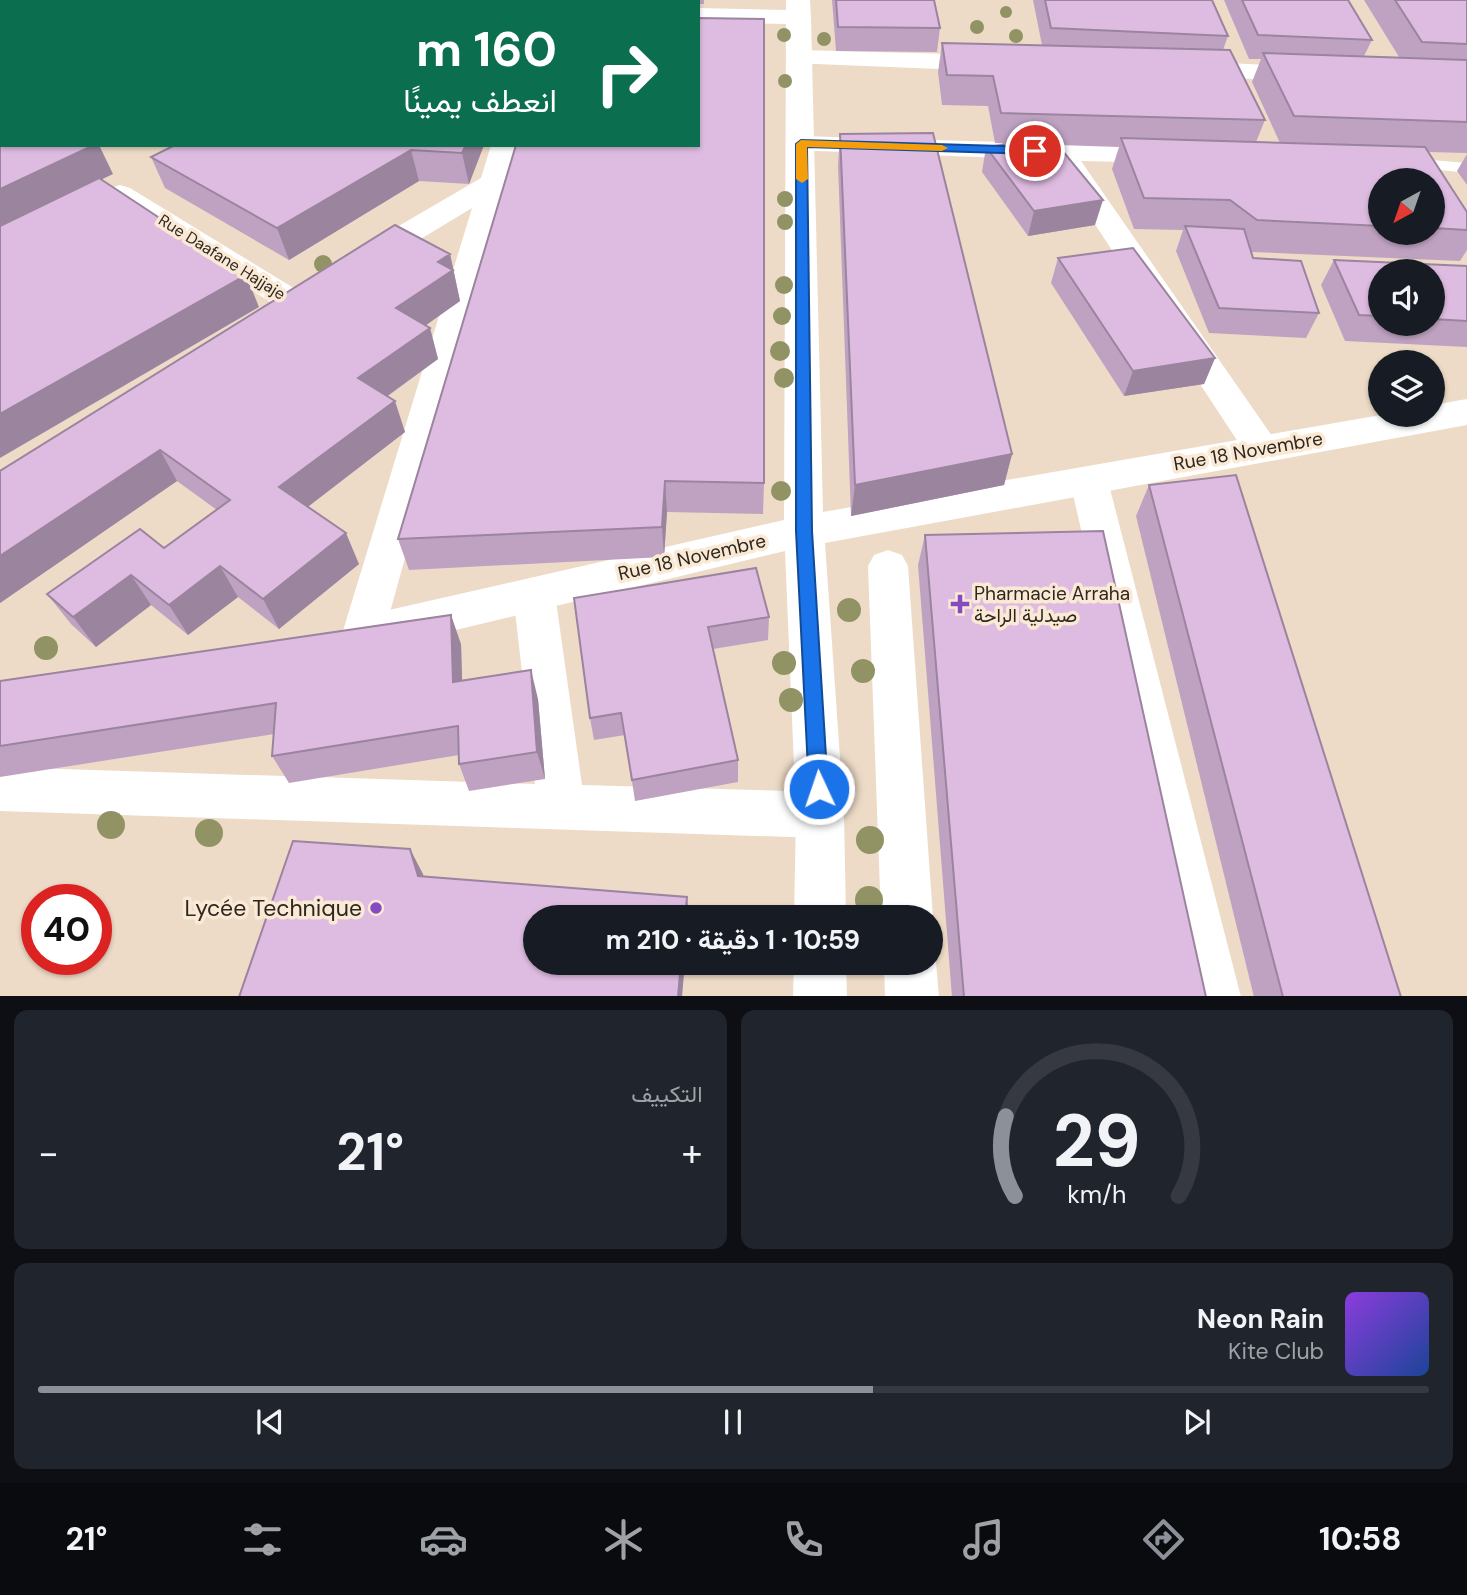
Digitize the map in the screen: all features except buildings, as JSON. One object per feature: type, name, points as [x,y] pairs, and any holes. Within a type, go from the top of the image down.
[{"type":"street","points":[[700,15],[799,8],[804,531],[820,815],[820,905]]},
{"type":"street","points":[[799,58],[1021,64]]},
{"type":"street","points":[[1160,68],[1225,58],[1336,76]]},
{"type":"street","points":[[1225,58],[1240,95]]},
{"type":"street","points":[[801,144],[1199,156]]},
{"type":"street","points":[[363,634],[504,147]]},
{"type":"street","points":[[1062,151],[1261,447]]},
{"type":"street","points":[[1406,162],[1440,178],[1448,190]]},
{"type":"street","name":"Rue Daafane Hajjaje","points":[[95,197],[123,195],[305,295],[495,182]]},
{"type":"street","name":"Rue 18 Novembre","points":[[322,641],[363,634],[804,531],[1467,412]]},
{"type":"street","points":[[1089,481],[1214,996]]},
{"type":"street","points":[[888,566],[906,905]]},
{"type":"street","points":[[534,594],[561,806]]},
{"type":"street","points":[[0,789],[820,815]]},
{"type":"street","points":[[820,975],[820,996]]},
{"type":"street","points":[[911,975],[912,996]]},
{"type":"lane","points":[[1406,162],[1467,168]]},
{"type":"slow traffic","points":[[802,179],[801,144],[942,148]]},
{"type":"place","name":"Pharmacie Arraha صيدلية الراحة","points":[[960,604]]},
{"type":"place","name":"Lycée Technique","points":[[376,908]]},
{"type":"route","points":[[819,789],[804,531],[801,144],[1035,151]]}]
